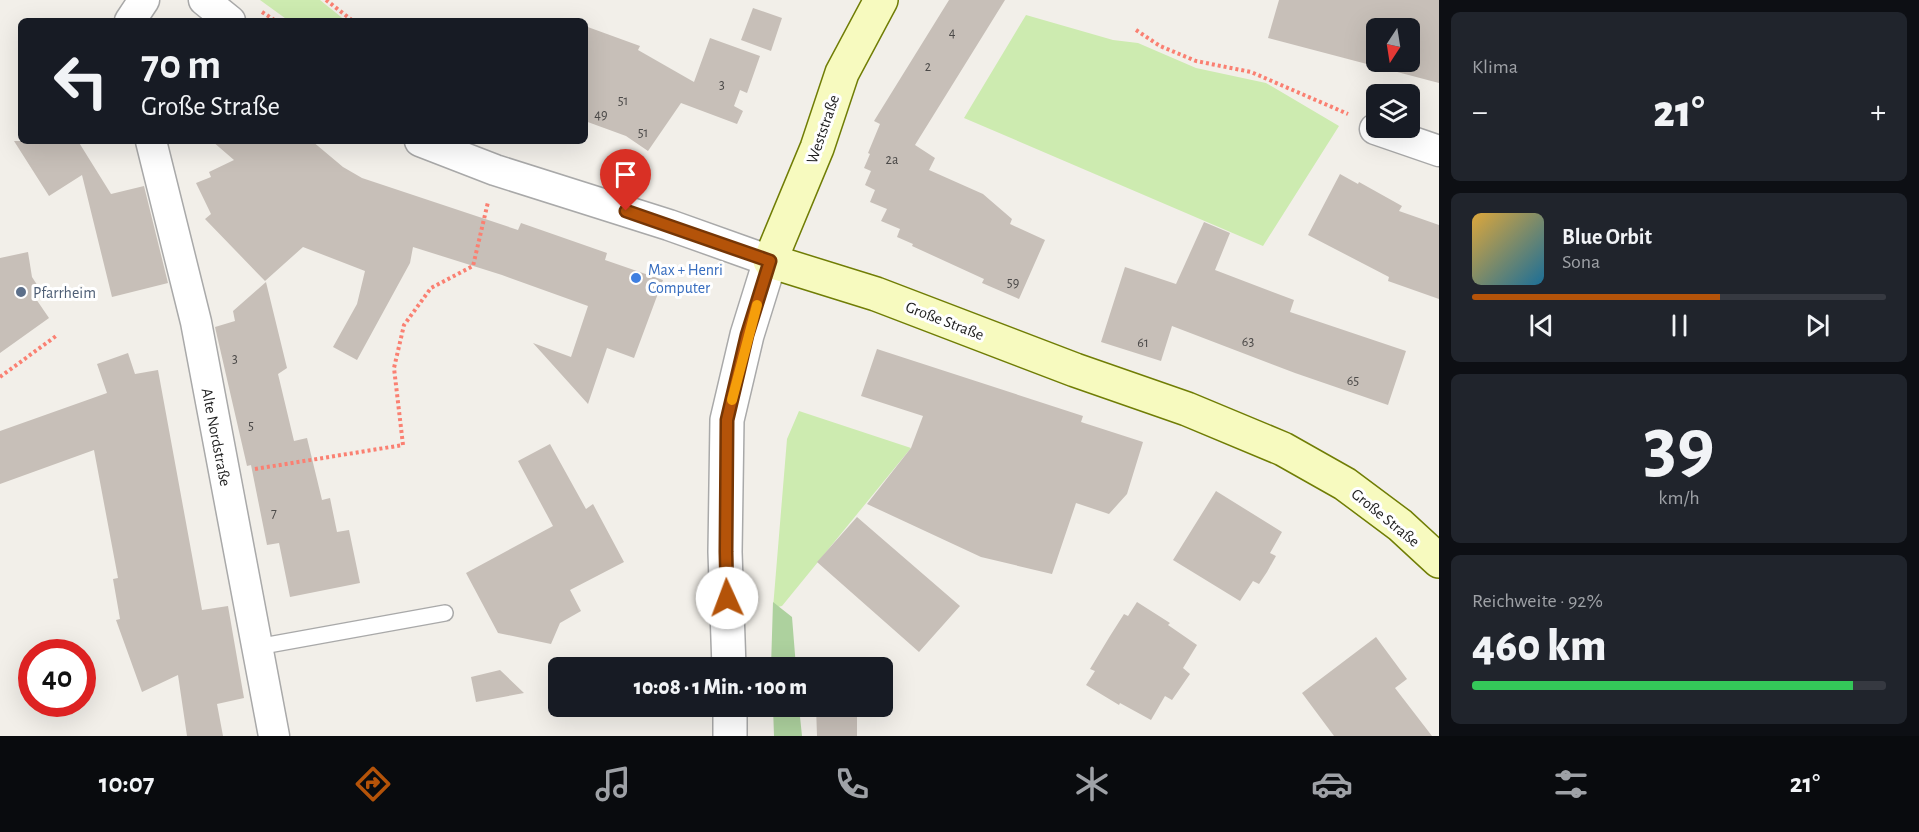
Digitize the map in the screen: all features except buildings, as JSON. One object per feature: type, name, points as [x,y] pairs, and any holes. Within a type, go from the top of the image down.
[{"type":"main road","name":"Weststraße","points":[[770,261],[817,148],[842,73],[881,0]]},
{"type":"main road","name":"Große Straße","points":[[770,261],[876,294],[1075,370],[1187,409],[1283,449],[1345,484],[1400,525],[1439,561]]},
{"type":"street","points":[[132,18],[144,0]]},
{"type":"street","points":[[1401,138],[1439,151]]},
{"type":"street","name":"Alte Nordstraße","points":[[152,144],[196,322],[274,736]]},
{"type":"street","name":"Große Straße","points":[[428,144],[495,170],[669,225],[770,261]]},
{"type":"street","points":[[729,657],[726,552],[727,420],[747,335],[770,261]]},
{"type":"street","points":[[730,717],[730,736]]},
{"type":"lane","points":[[257,647],[445,613]]},
{"type":"path","points":[[326,0],[349,18]]},
{"type":"path","points":[[1136,30],[1160,46],[1196,61],[1251,72],[1346,113],[1366,124]]},
{"type":"path","points":[[224,474],[403,445],[394,368],[404,325],[430,288],[473,266],[495,170]]},
{"type":"path","points":[[0,377],[56,336]]},
{"type":"green space","points":[[260,0],[320,0],[342,18],[285,18]]},
{"type":"green space","points":[[1026,15],[1113,40],[1138,43],[1196,68],[1266,83],[1339,126],[1263,246],[964,118]]},
{"type":"green space","points":[[799,411],[911,448],[782,606],[773,608],[787,439]]},
{"type":"green space","points":[[773,602],[792,617],[795,657],[771,657]]},
{"type":"green space","points":[[773,717],[800,717],[802,736],[774,736]]},
{"type":"slow traffic","points":[[732,400],[747,335],[757,305]]},
{"type":"place","name":"Max + Henri Computer","points":[[636,278]]},
{"type":"place","name":"Pfarrheim","points":[[21,292]]},
{"type":"route","points":[[626,211],[770,261],[747,335],[727,420],[727,598]]}]
